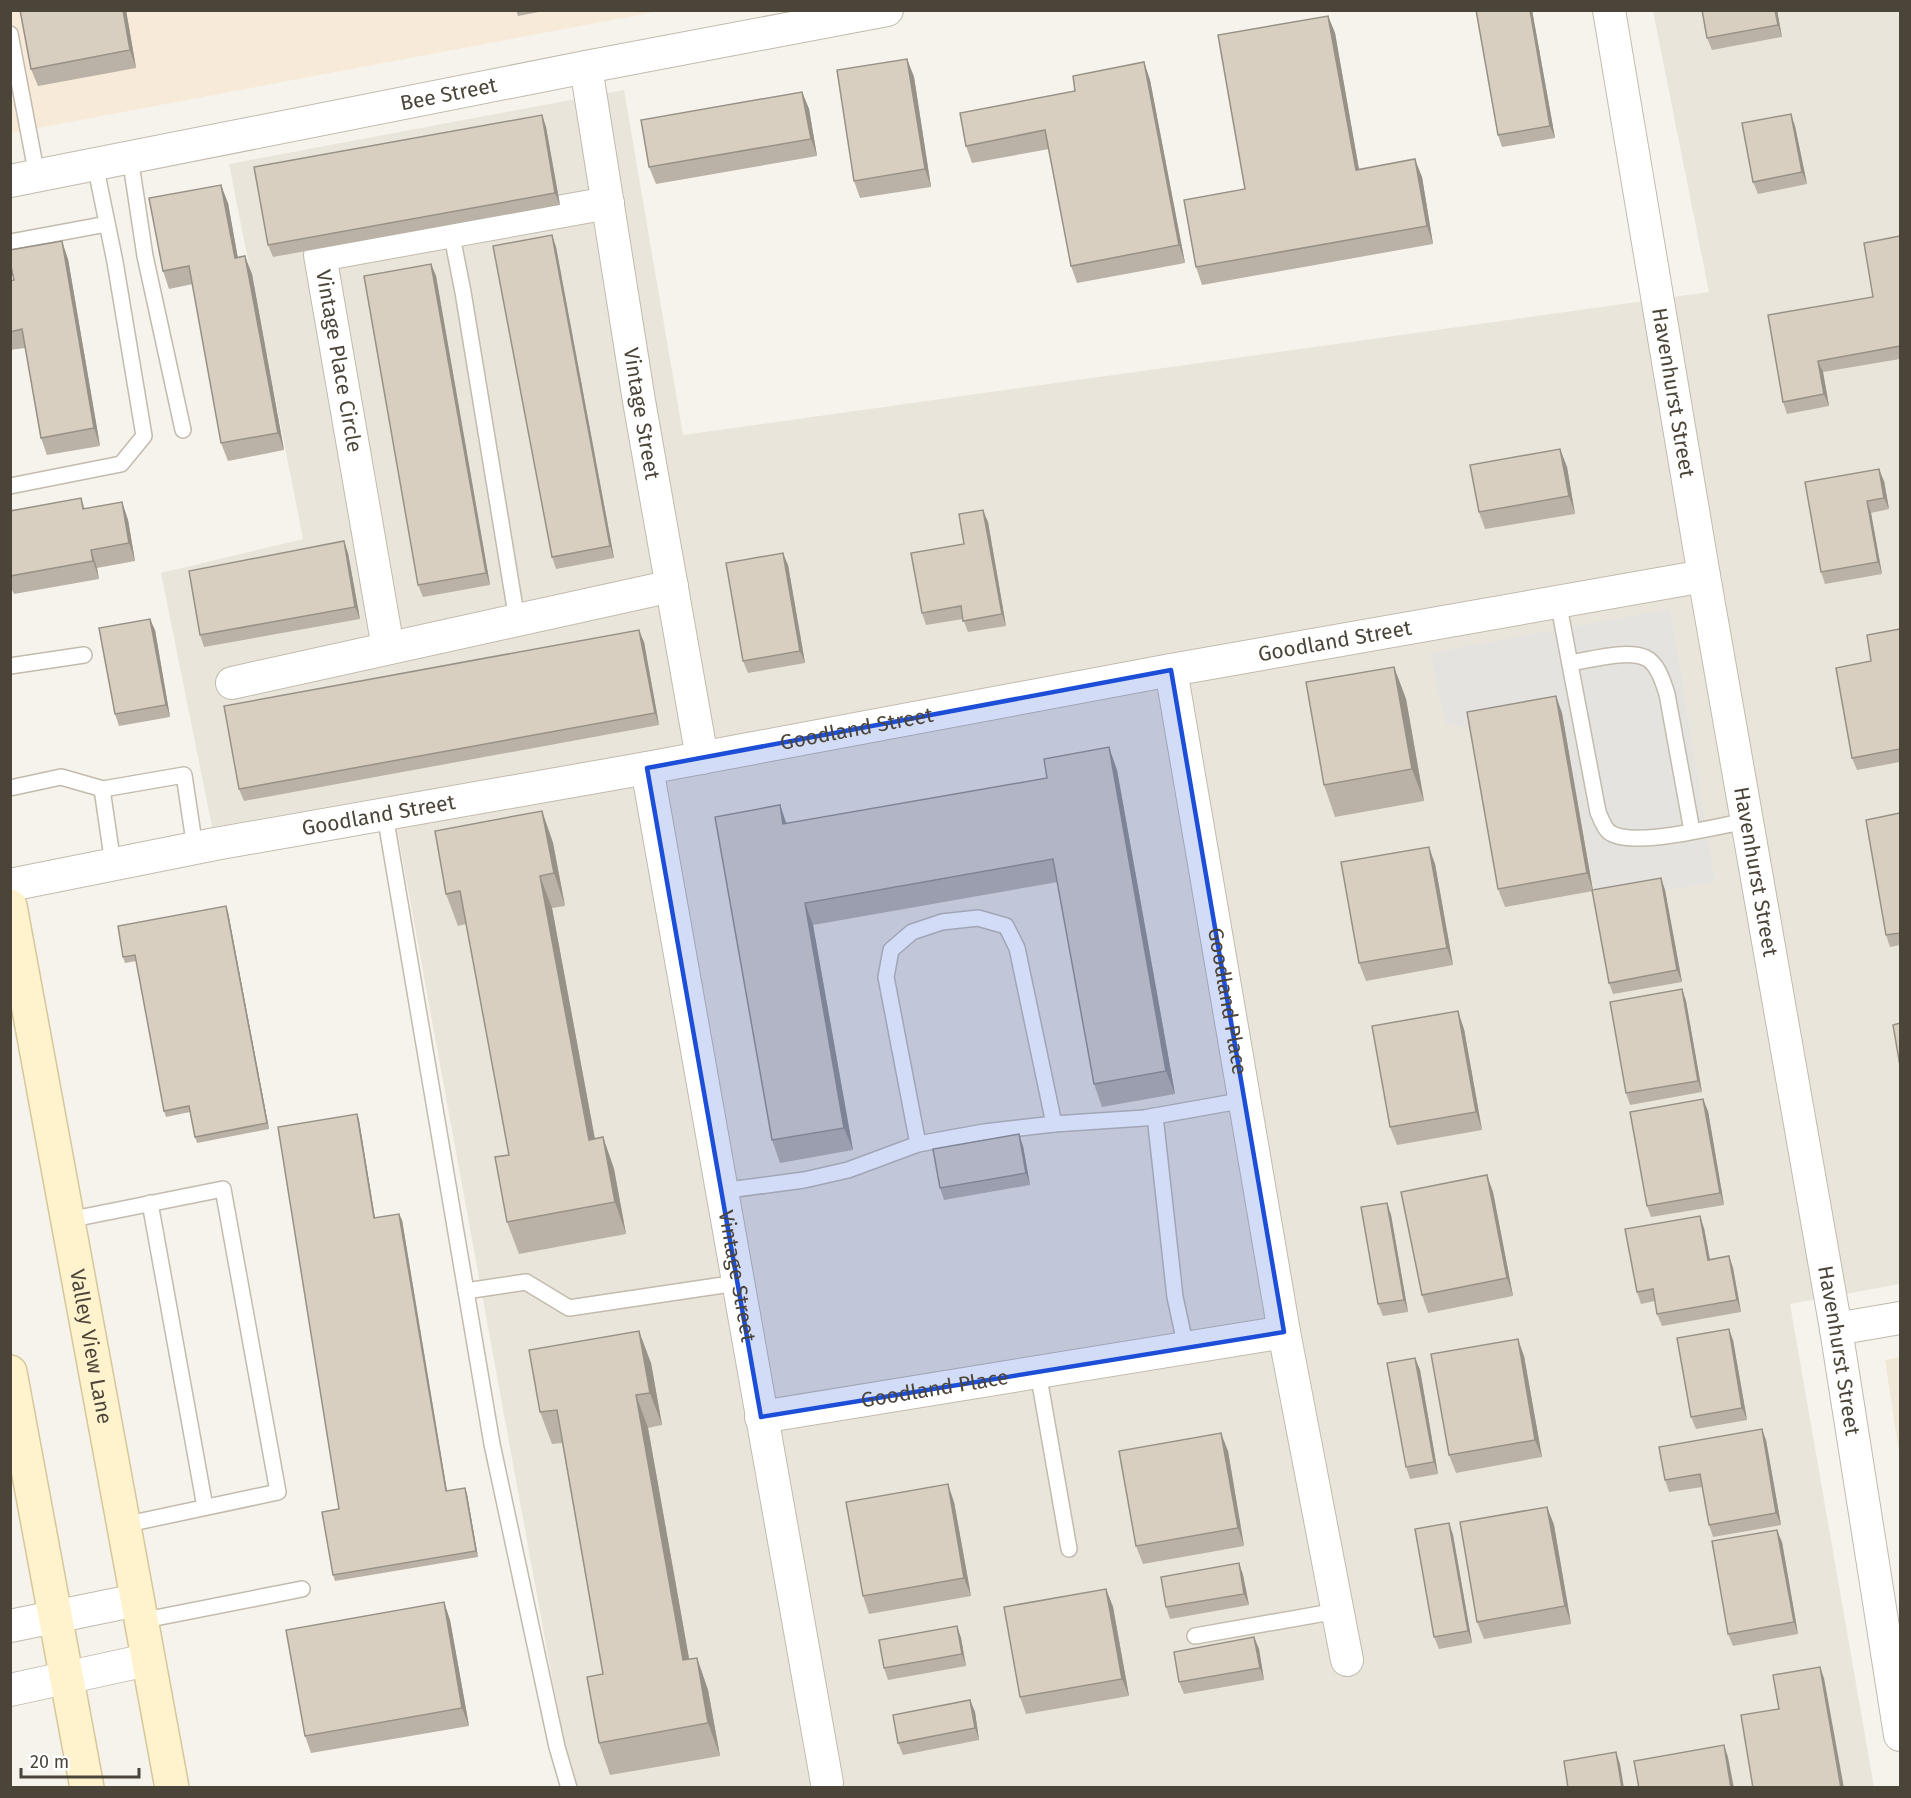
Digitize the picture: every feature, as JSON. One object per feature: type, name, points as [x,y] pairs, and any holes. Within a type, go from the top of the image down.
[{"type":"main road","name":"Valley View Lane","points":[[12,919],[172,1788]]},
{"type":"main road","points":[[10,1372],[19,1471],[56,1617],[82,1786]]},
{"type":"street","name":"Bee Street","points":[[24,178],[887,10]]},
{"type":"street","name":"Havenhurst Street","points":[[1609,10],[1704,576],[1836,1329],[1900,1735]]},
{"type":"street","name":"Vintage Street","points":[[586,67],[639,401],[702,758]]},
{"type":"street","name":"Vintage Place Circle","points":[[388,648],[320,255],[608,203]]},
{"type":"street","name":"Goodland Street","points":[[10,885],[195,848],[702,758],[1171,670],[1704,576]]},
{"type":"street","points":[[232,683],[672,586]]},
{"type":"street","name":"Goodland Place","points":[[1171,670],[1284,1332],[1347,1660]]},
{"type":"street","name":"Vintage Street","points":[[646,768],[825,1785]]},
{"type":"street","points":[[1836,1329],[1900,1318]]},
{"type":"street","name":"Goodland Place","points":[[761,1417],[1284,1332]]},
{"type":"street","points":[[10,1626],[56,1617],[139,1610]]},
{"type":"street","points":[[10,1690],[147,1660]]},
{"type":"lane","points":[[10,34],[24,178]]},
{"type":"lane","points":[[130,157],[145,256],[183,430]]},
{"type":"lane","points":[[10,486],[121,464],[144,436],[95,164]]},
{"type":"lane","points":[[10,242],[106,224]]},
{"type":"lane","points":[[451,231],[517,620]]},
{"type":"lane","points":[[1558,602],[1598,813],[1607,831],[1620,838],[1642,840],[1747,821]]},
{"type":"lane","points":[[1570,663],[1630,654],[1647,658],[1660,674],[1667,694],[1692,831]]},
{"type":"lane","points":[[10,666],[84,655]]},
{"type":"lane","points":[[10,788],[60,777],[102,789],[184,775],[195,848]]},
{"type":"lane","points":[[102,789],[113,864]]},
{"type":"lane","points":[[385,815],[492,1444],[557,1746],[569,1788]]},
{"type":"lane","points":[[918,1144],[886,977],[891,950],[912,932],[942,922],[978,918],[1006,926],[1017,948],[1054,1124]]},
{"type":"lane","points":[[721,1191],[804,1180],[848,1170],[918,1144],[984,1132],[1155,1116],[1245,1100]]},
{"type":"lane","points":[[1155,1116],[1175,1297],[1186,1348]]},
{"type":"lane","points":[[68,1220],[223,1189],[278,1492],[123,1525]]},
{"type":"lane","points":[[150,1203],[205,1507]]},
{"type":"lane","points":[[466,1291],[526,1282],[569,1308],[737,1283]]},
{"type":"lane","points":[[1038,1372],[1069,1549]]},
{"type":"lane","points":[[139,1610],[302,1589]]},
{"type":"lane","points":[[1195,1636],[1337,1611]]},
{"type":"highlighted area","points":[[1171,670],[1284,1332],[761,1417],[647,768]]},
{"type":"shaded area","points":[[11,11],[660,11],[11,133]]},
{"type":"shaded area","points":[[1653,11],[1900,11],[1900,1284],[1790,1304],[1874,1787],[572,1787],[391,796],[212,827],[161,573],[303,539],[229,164],[624,90],[683,435],[1709,292]]},
{"type":"shaded area","points":[[1670,609],[1715,882],[1597,902],[1562,714],[1473,729],[1446,724],[1430,653]]},
{"type":"shaded area","points":[[1900,1357],[1900,1459],[1885,1360]]},
{"type":"building","points":[[20,10],[123,10],[130,50],[31,69]]},
{"type":"building","points":[[1476,10],[1530,10],[1550,126],[1498,135]]},
{"type":"building","points":[[1702,10],[1775,10],[1778,25],[1707,38]]},
{"type":"building","points":[[1328,16],[1356,170],[1415,159],[1427,226],[1196,267],[1184,200],[1245,189],[1218,35]]},
{"type":"building","points":[[907,59],[925,169],[854,181],[837,70]]},
{"type":"building","points":[[1144,62],[1179,245],[1071,266],[1045,130],[966,146],[960,113],[1075,91],[1073,76]]},
{"type":"building","points":[[802,92],[811,139],[649,167],[641,120]]},
{"type":"building","points":[[1791,114],[1802,172],[1753,182],[1742,123]]},
{"type":"building","points":[[542,115],[555,193],[268,245],[254,167]]},
{"type":"building","points":[[221,185],[235,258],[245,256],[278,433],[221,443],[189,266],[163,271],[149,198]]},
{"type":"building","points":[[552,235],[610,546],[552,557],[493,246]]},
{"type":"building","points":[[1900,236],[1900,346],[1818,361],[1824,394],[1783,402],[1768,315],[1873,297],[1864,243]]},
{"type":"building","points":[[62,241],[94,428],[41,438],[22,329],[10,332],[10,281],[14,280],[10,250]]},
{"type":"building","points":[[431,264],[486,573],[418,585],[364,276]]},
{"type":"building","points":[[1560,449],[1569,496],[1479,512],[1470,465]]},
{"type":"building","points":[[1879,469],[1884,498],[1867,501],[1878,562],[1821,572],[1805,482]]},
{"type":"building","points":[[81,498],[83,509],[122,502],[129,543],[91,550],[93,561],[10,576],[10,511]]},
{"type":"building","points":[[983,510],[1002,614],[963,621],[961,606],[922,613],[911,553],[964,544],[959,514]]},
{"type":"building","points":[[344,541],[355,607],[200,635],[189,571]]},
{"type":"building","points":[[783,553],[800,651],[743,661],[726,563]]},
{"type":"building","points":[[150,619],[166,705],[115,714],[99,628]]},
{"type":"building","points":[[1900,629],[1900,749],[1852,758],[1836,668],[1871,661],[1867,635]]},
{"type":"building","points":[[639,630],[655,713],[239,789],[224,706]]},
{"type":"building","points":[[1394,667],[1412,769],[1324,785],[1306,682]]},
{"type":"building","points":[[1556,696],[1587,873],[1498,889],[1467,712]]},
{"type":"building","points":[[1109,747],[1166,1071],[1094,1084],[1053,859],[805,903],[844,1128],[772,1140],[715,817],[780,805],[783,824],[1047,778],[1044,759]]},
{"type":"building","points":[[542,811],[554,873],[540,876],[589,1140],[603,1137],[615,1202],[507,1222],[495,1157],[509,1155],[460,891],[446,894],[435,831]]},
{"type":"building","points":[[1900,813],[1900,933],[1886,935],[1866,820]]},
{"type":"building","points":[[1429,847],[1447,948],[1359,963],[1341,862]]},
{"type":"building","points":[[1661,878],[1677,970],[1609,983],[1592,890]]},
{"type":"building","points":[[226,906],[267,1123],[195,1137],[189,1106],[164,1111],[135,955],[123,957],[118,926]]},
{"type":"building","points":[[1682,989],[1698,1081],[1626,1093],[1610,1002]]},
{"type":"building","points":[[1458,1011],[1476,1112],[1390,1127],[1372,1026]]},
{"type":"building","points":[[1900,1023],[1900,1066],[1893,1025]]},
{"type":"building","points":[[1703,1099],[1720,1193],[1647,1206],[1630,1112]]},
{"type":"building","points":[[357,1114],[374,1218],[399,1214],[446,1491],[465,1488],[476,1551],[333,1575],[322,1512],[339,1509],[278,1127]]},
{"type":"building","points":[[1019,1134],[1026,1173],[940,1188],[933,1149]]},
{"type":"building","points":[[1487,1175],[1507,1278],[1422,1295],[1401,1192]]},
{"type":"building","points":[[1387,1203],[1404,1300],[1378,1304],[1361,1207]]},
{"type":"building","points":[[1700,1216],[1708,1260],[1729,1256],[1737,1300],[1657,1314],[1653,1289],[1637,1292],[1625,1229]]},
{"type":"building","points":[[1729,1329],[1742,1408],[1691,1417],[1677,1338]]},
{"type":"building","points":[[639,1331],[650,1393],[636,1395],[683,1660],[697,1658],[708,1723],[599,1743],[587,1677],[603,1674],[557,1410],[540,1412],[529,1350]]},
{"type":"building","points":[[1518,1339],[1535,1440],[1449,1455],[1431,1354]]},
{"type":"building","points":[[1415,1358],[1434,1462],[1406,1467],[1387,1363]]},
{"type":"building","points":[[1762,1429],[1776,1513],[1709,1525],[1700,1474],[1665,1480],[1659,1447]]},
{"type":"building","points":[[1221,1433],[1238,1528],[1136,1546],[1119,1451]]},
{"type":"building","points":[[948,1484],[964,1578],[863,1596],[846,1502]]},
{"type":"building","points":[[1547,1507],[1565,1606],[1477,1622],[1460,1522]]},
{"type":"building","points":[[1449,1523],[1468,1631],[1434,1637],[1415,1529]]},
{"type":"building","points":[[1777,1530],[1794,1622],[1728,1634],[1712,1541]]},
{"type":"building","points":[[1239,1563],[1244,1594],[1166,1607],[1161,1577]]},
{"type":"building","points":[[1106,1589],[1122,1679],[1020,1697],[1004,1607]]},
{"type":"building","points":[[444,1602],[462,1708],[305,1736],[286,1630]]},
{"type":"building","points":[[957,1626],[962,1654],[884,1668],[879,1640]]},
{"type":"building","points":[[1254,1637],[1260,1668],[1179,1682],[1174,1652]]},
{"type":"building","points":[[1820,1667],[1841,1788],[1753,1788],[1741,1715],[1779,1709],[1773,1675]]},
{"type":"building","points":[[970,1700],[975,1728],[898,1743],[893,1715]]},
{"type":"building","points":[[1724,1745],[1731,1788],[1639,1788],[1634,1761]]},
{"type":"building","points":[[1616,1752],[1622,1788],[1568,1788],[1564,1761]]}]
